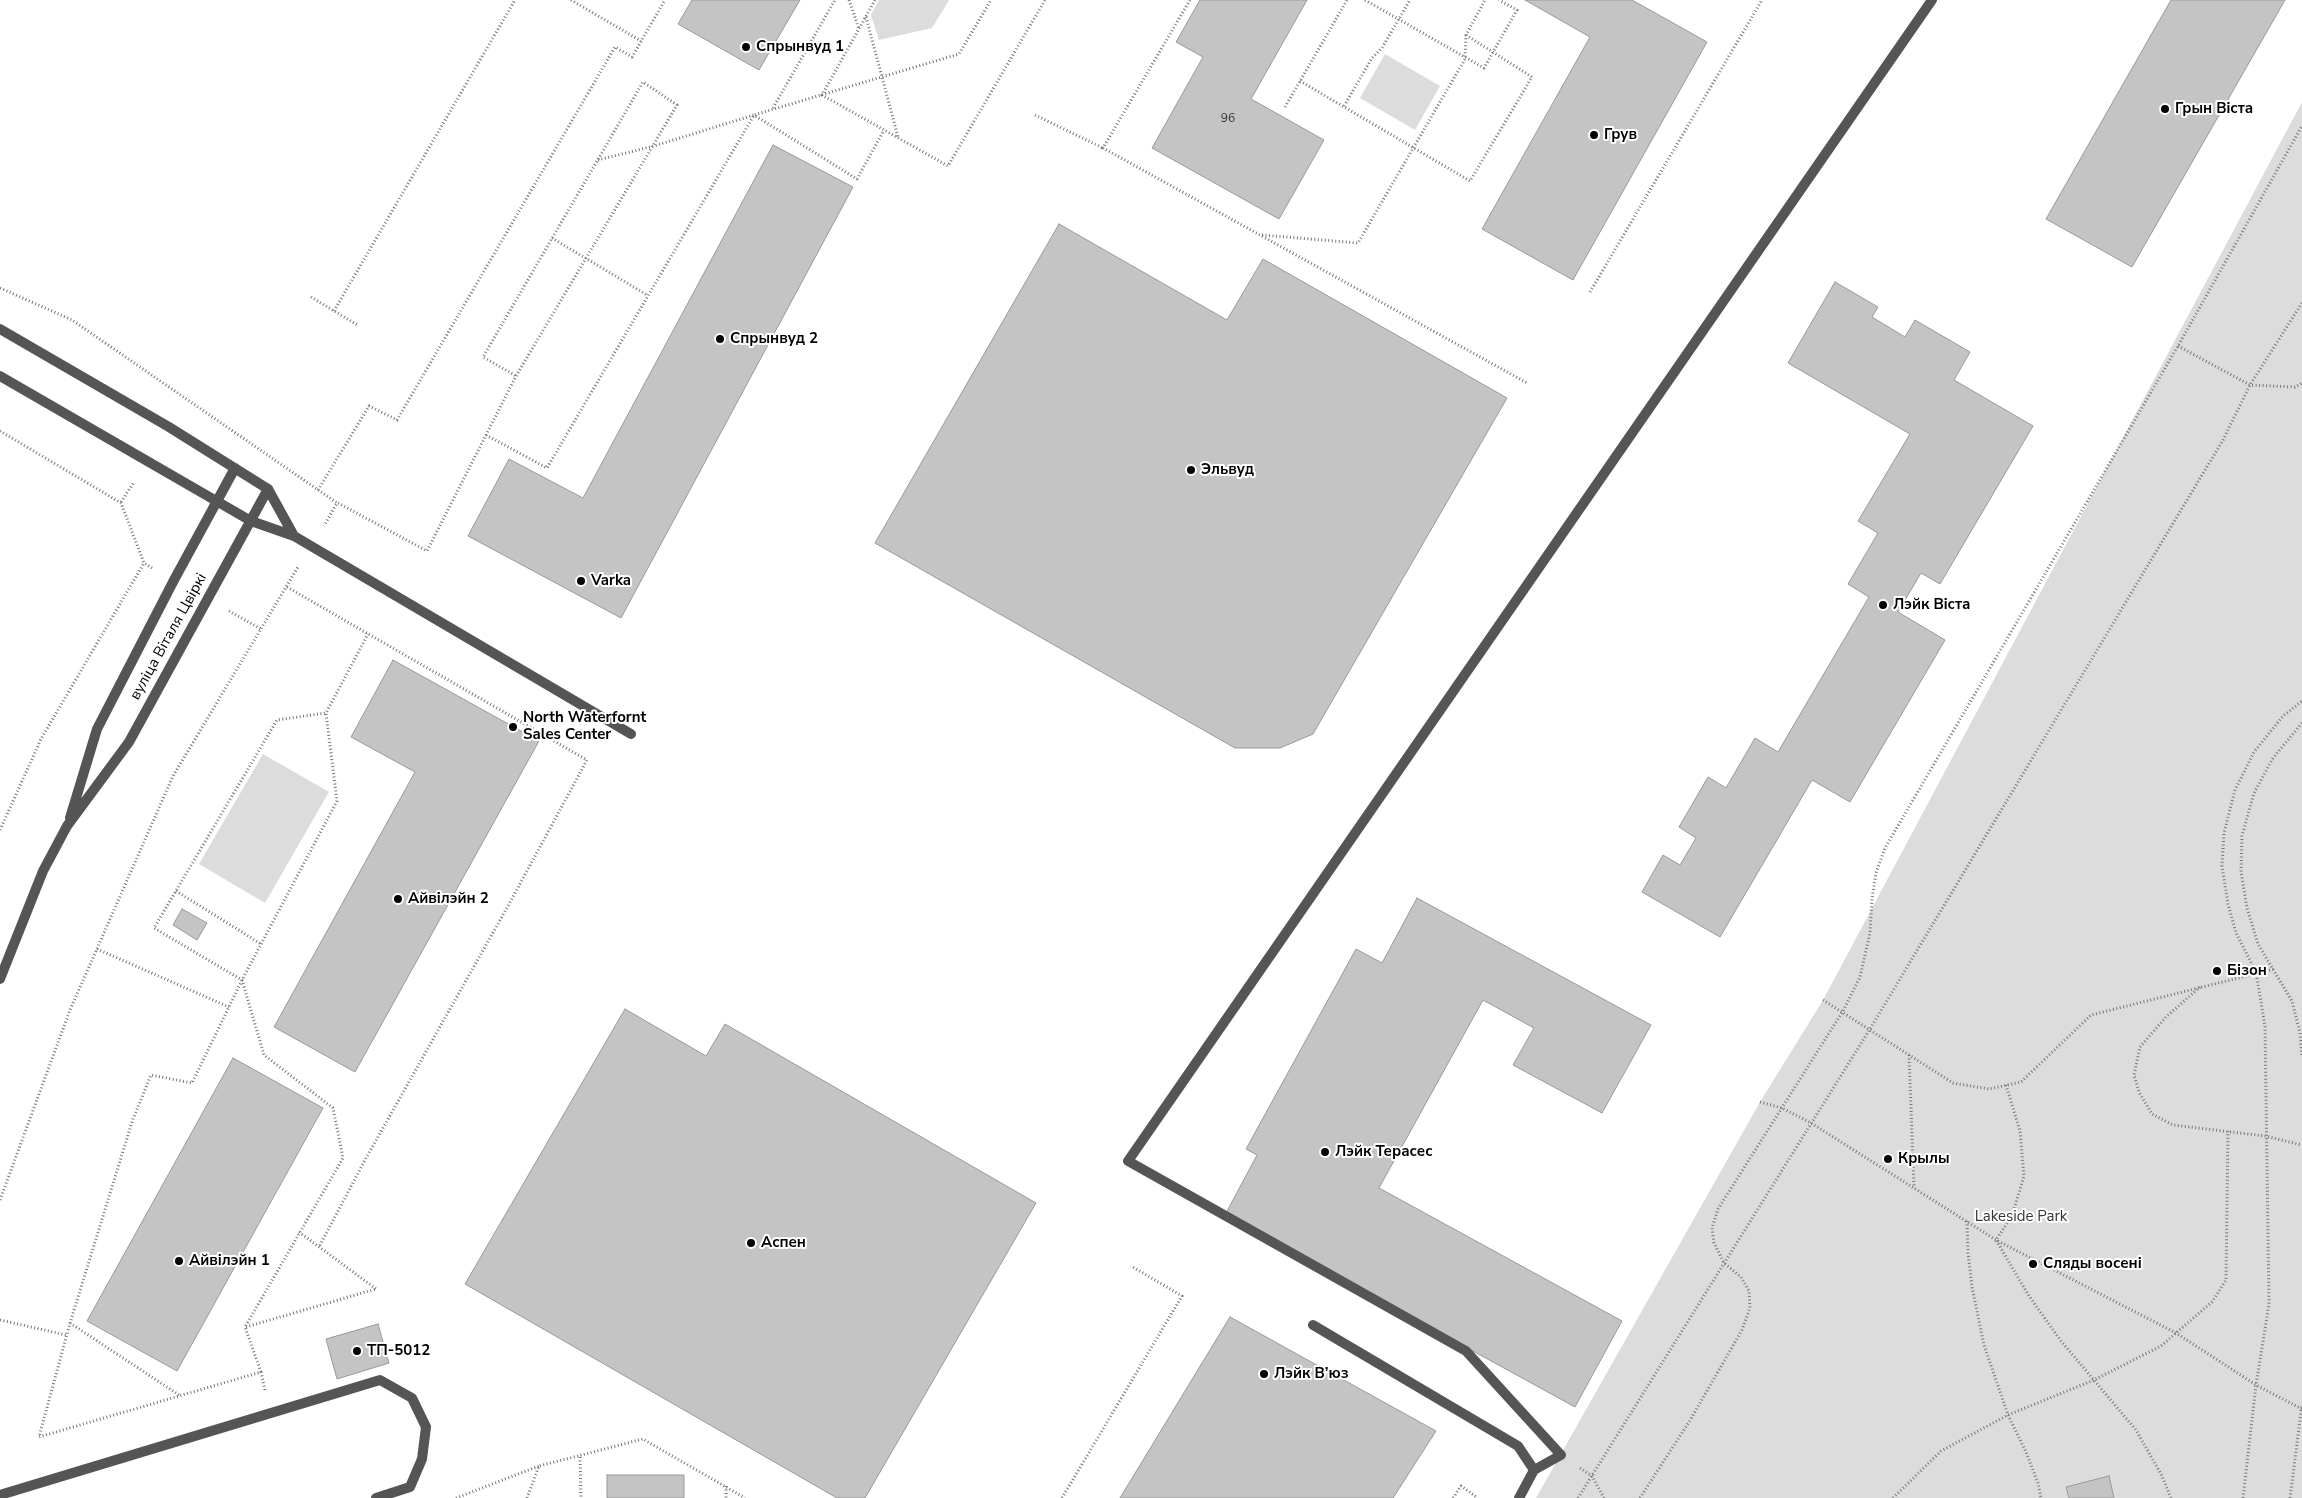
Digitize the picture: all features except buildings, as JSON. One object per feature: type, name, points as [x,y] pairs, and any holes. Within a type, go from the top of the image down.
[{"type":"street","points":[[1519,1498],[1534,1470],[1561,1455],[1466,1351],[1128,1161],[1932,0]]},
{"type":"street","points":[[0,329],[268,489],[294,536]]},
{"type":"street","points":[[0,376],[251,521],[294,536],[631,734]]},
{"type":"street","name":"вуліца Віталя Цвіркі","points":[[67,826],[97,729],[235,468]]},
{"type":"street","name":"вуліца Віталя Цвіркі","points":[[0,979],[43,871],[67,826],[129,742],[268,489]]},
{"type":"street","points":[[1313,1325],[1518,1446],[1534,1470]]},
{"type":"street","points":[[0,1497],[0,1494],[380,1380],[412,1398],[426,1426],[422,1459],[410,1487],[376,1498]]},
{"type":"path","points":[[334,311],[515,0]]},
{"type":"path","points":[[571,0],[641,41]]},
{"type":"path","points":[[318,490],[369,406],[397,420],[615,47],[632,57],[665,0]]},
{"type":"path","points":[[772,109],[834,0]]},
{"type":"path","points":[[849,0],[859,29]]},
{"type":"path","points":[[822,95],[875,0]]},
{"type":"path","points":[[597,160],[654,146],[754,114],[960,54],[991,0]]},
{"type":"path","points":[[822,95],[948,166],[1044,0]]},
{"type":"path","points":[[1103,148],[1190,0]]},
{"type":"path","points":[[1285,107],[1347,0]]},
{"type":"path","points":[[1365,0],[1465,59],[1484,68],[1517,10],[1499,0]]},
{"type":"path","points":[[1344,106],[1372,58],[1382,48],[1410,0]]},
{"type":"path","points":[[1259,235],[1358,243],[1465,59],[1466,35],[1485,0]]},
{"type":"path","points":[[1590,292],[1762,0]]},
{"type":"path","points":[[866,17],[898,138]]},
{"type":"path","points":[[1300,81],[1470,181],[1532,77],[1466,35]]},
{"type":"path","points":[[337,503],[427,551],[516,376],[677,105],[643,82],[483,357],[516,376]]},
{"type":"path","points":[[754,114],[857,179],[884,130]]},
{"type":"path","points":[[486,435],[548,468],[754,114]]},
{"type":"path","points":[[1035,114],[1103,148],[1528,384]]},
{"type":"path","points":[[1640,1498],[1689,1422],[1742,1330],[1750,1308],[1749,1291],[1741,1278],[1724,1263],[1714,1243],[1712,1228],[1718,1210],[1843,1011],[1860,977],[1867,954],[1876,873],[1885,848],[2178,346],[2302,126]]},
{"type":"path","points":[[552,238],[647,295]]},
{"type":"path","points":[[310,297],[359,326]]},
{"type":"path","points":[[1578,1498],[1870,1029],[2218,448],[2250,385],[2302,303]]},
{"type":"path","points":[[2178,346],[2250,385],[2295,387],[2302,383]]},
{"type":"path","points":[[0,431],[121,503],[144,563],[41,739],[0,830]]},
{"type":"path","points":[[287,587],[587,760],[508,906],[365,1160],[319,1247]]},
{"type":"path","points":[[260,1372],[39,1436],[66,1336],[133,1119],[151,1075],[192,1083],[242,980],[337,802],[326,713],[368,634]]},
{"type":"path","points":[[2243,1498],[2256,1385],[2269,1304],[2270,1262],[2265,1136],[2265,1026],[2256,972],[2236,933],[2228,904],[2222,866],[2224,833],[2234,790],[2254,752],[2283,716],[2302,701]]},
{"type":"path","points":[[272,1412],[246,1327],[343,1158],[333,1108],[264,1055],[242,980],[154,928],[277,720],[326,713]]},
{"type":"path","points":[[2302,723],[2273,758],[2254,793],[2242,836],[2241,872],[2247,908],[2258,944],[2292,1001],[2300,1033],[2302,1056]]},
{"type":"path","points":[[176,891],[261,944]]},
{"type":"path","points":[[97,949],[229,1007]]},
{"type":"path","points":[[1823,1000],[1953,1083],[1989,1089],[2021,1082],[2092,1015],[2256,972],[2274,969]]},
{"type":"path","points":[[2201,986],[2166,1017],[2140,1047],[2134,1075],[2139,1092],[2152,1114],[2173,1125],[2265,1136],[2302,1145]]},
{"type":"path","points":[[1909,1054],[1914,1188]]},
{"type":"path","points":[[1996,1240],[2012,1216],[2024,1176],[2020,1132],[2006,1085]]},
{"type":"path","points":[[1760,1102],[1782,1108],[1811,1123],[1996,1240],[2176,1333],[2256,1385],[2302,1409]]},
{"type":"path","points":[[1894,1498],[1941,1451],[2008,1415],[2094,1380],[2161,1346],[2212,1302],[2226,1280],[2228,1131]]},
{"type":"path","points":[[1968,1221],[1968,1252],[1972,1287],[1984,1345],[2008,1415],[2026,1452],[2038,1483],[2041,1498]]},
{"type":"path","points":[[246,1327],[376,1289],[299,1232]]},
{"type":"path","points":[[1996,1240],[2034,1303],[2061,1341],[2136,1430],[2161,1474],[2171,1498]]},
{"type":"path","points":[[1062,1498],[1182,1296],[1131,1266]]},
{"type":"path","points":[[0,1320],[66,1336]]},
{"type":"path","points":[[70,1323],[180,1395]]},
{"type":"path","points":[[2290,1498],[2302,1404]]},
{"type":"path","points":[[456,1498],[539,1466],[644,1439],[745,1498]]},
{"type":"path","points":[[1561,1455],[1592,1476],[1604,1498]]},
{"type":"path","points":[[580,1457],[581,1498]]},
{"type":"path","points":[[527,1498],[539,1466]]},
{"type":"path","points":[[726,1486],[726,1498]]},
{"type":"path","points":[[1453,1498],[1460,1486],[1478,1498]]},
{"type":"green space","points":[[879,0],[949,0],[932,28],[879,40],[871,15]]},
{"type":"green space","points":[[1385,54],[1440,86],[1415,130],[1360,98]]},
{"type":"green space","name":"Lakeside Park","points":[[2302,102],[2302,1498],[1536,1498],[1760,1102],[1823,1000]]},
{"type":"green space","points":[[263,754],[329,792],[265,903],[199,864]]},
{"type":"place","name":"Спрынвуд 1","points":[[746,47]]},
{"type":"place","name":"Грын Вiста","points":[[2165,109]]},
{"type":"place","name":"Грув","points":[[1594,135]]},
{"type":"place","name":"Спрынвуд 2","points":[[720,339]]},
{"type":"place","name":"Эльвуд","points":[[1191,470]]},
{"type":"place","name":"Varka","points":[[581,581]]},
{"type":"place","name":"Лэйк Вiста","points":[[1883,605]]},
{"type":"place","name":"North Waterfornt Sales Center","points":[[513,727]]},
{"type":"place","name":"Айвілэйн 2","points":[[398,899]]},
{"type":"place","name":"Бізон","points":[[2217,971]]},
{"type":"place","name":"Лэйк Терасес","points":[[1325,1152]]},
{"type":"place","name":"Крылы","points":[[1888,1159]]},
{"type":"place","name":"Аспен","points":[[751,1243]]},
{"type":"place","name":"Айвілэйн 1","points":[[179,1261]]},
{"type":"place","name":"Сляды восені","points":[[2033,1264]]},
{"type":"place","name":"ТП-5012","points":[[357,1351]]},
{"type":"place","name":"Лэйк В’юз","points":[[1264,1374]]}]
